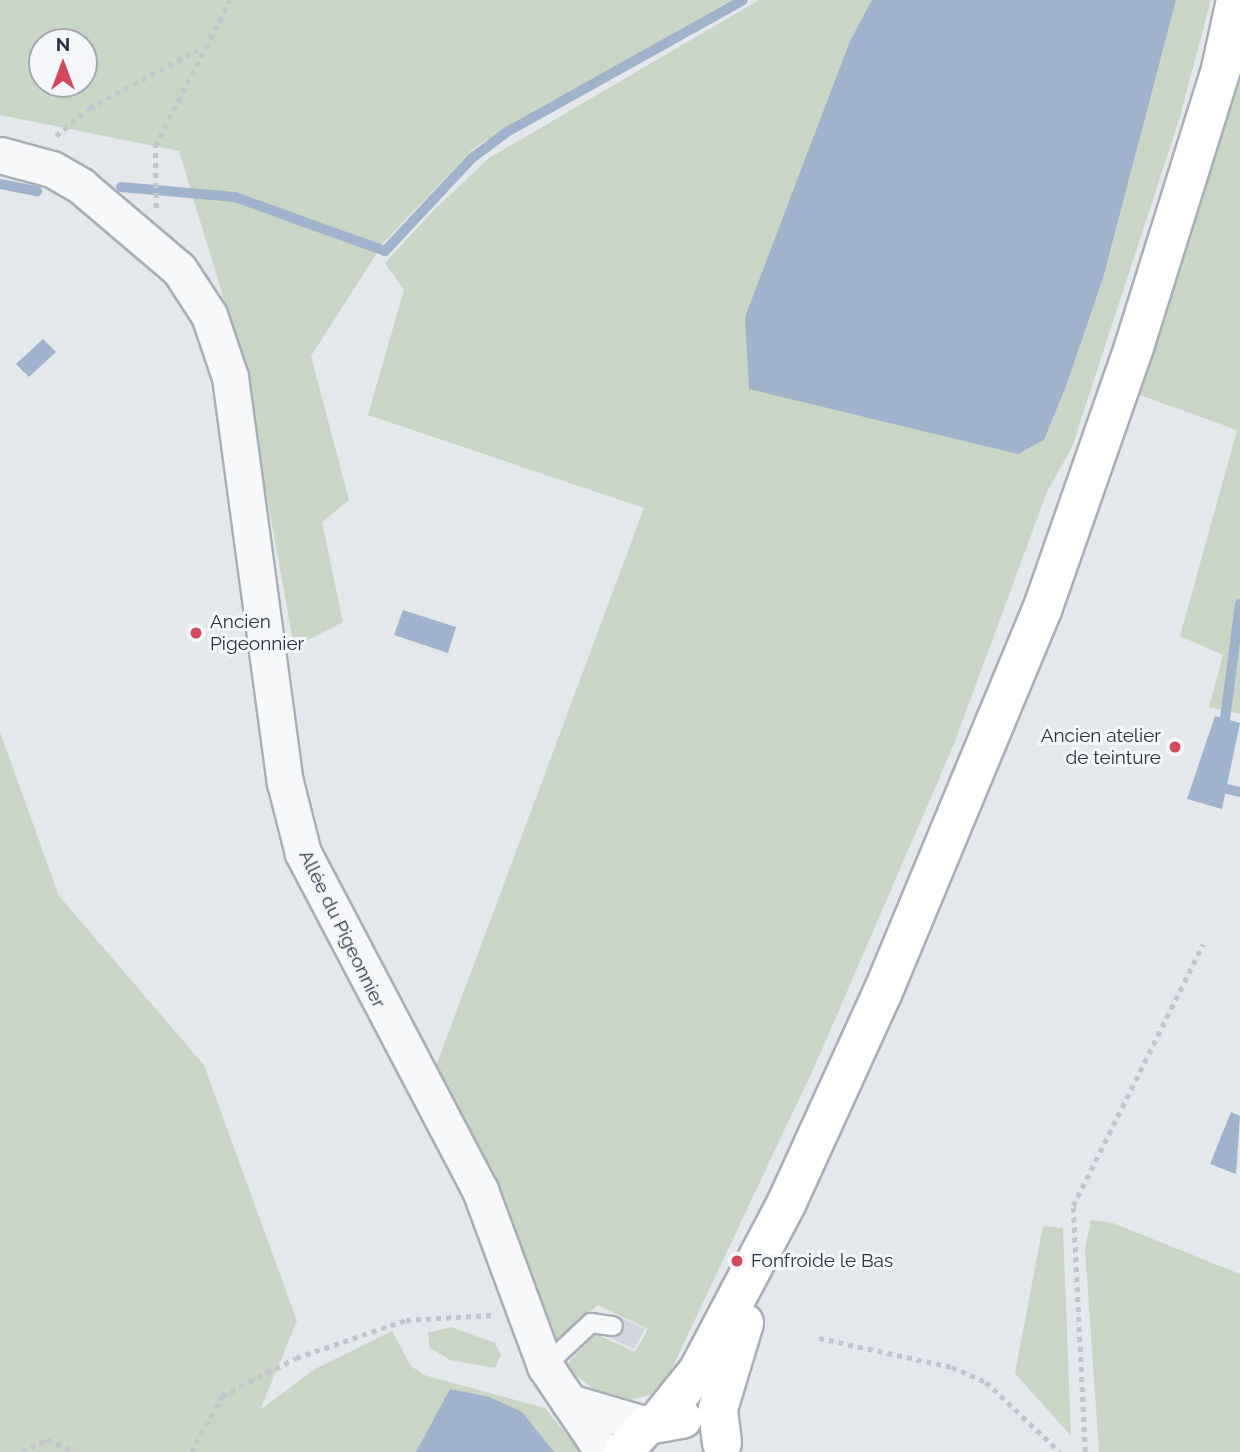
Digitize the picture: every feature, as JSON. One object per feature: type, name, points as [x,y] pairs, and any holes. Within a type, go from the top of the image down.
[{"type":"street","points":[[643,1433],[698,1371],[786,1202],[882,994],[1042,610],[1134,348],[1221,69],[1236,0]]},
{"type":"street","name":"Allée du Pigeonnier","points":[[0,155],[33,164],[81,186],[179,269],[222,345],[244,457],[292,820],[329,912],[480,1190],[545,1366],[603,1452]]},
{"type":"street","points":[[724,1448],[718,1409],[724,1380],[786,1202]]},
{"type":"street","points":[[569,1402],[643,1433],[694,1422],[724,1448]]},
{"type":"lane","points":[[545,1366],[591,1324],[613,1326]]},
{"type":"path","points":[[156,219],[155,146],[201,47],[230,0]]},
{"type":"path","points":[[33,164],[89,108],[201,47]]},
{"type":"path","points":[[1085,1452],[1073,1206],[1203,944]]},
{"type":"path","points":[[191,1452],[222,1396],[296,1358],[405,1320],[523,1312]]},
{"type":"path","points":[[819,1338],[952,1367],[986,1382],[1060,1452]]},
{"type":"path","points":[[22,1452],[47,1439],[75,1452]]},
{"type":"shaded area","points":[[613,1314],[645,1329],[634,1349],[601,1334]]},
{"type":"green space","points":[[0,0],[732,0],[475,147],[384,242],[311,356],[349,500],[322,522],[343,622],[294,647],[243,363],[179,151],[0,115]]},
{"type":"green space","points":[[759,0],[1211,0],[1179,120],[1072,447],[1047,492],[954,744],[817,1061],[666,1381],[656,1393],[627,1401],[597,1392],[565,1366],[596,1334],[635,1352],[648,1329],[598,1305],[552,1345],[503,1196],[433,1074],[644,508],[368,415],[404,290],[385,263],[433,211],[489,158]]},
{"type":"green space","points":[[1240,58],[1240,714],[1209,707],[1223,655],[1180,636],[1237,430],[1134,393]]},
{"type":"green space","points":[[0,732],[59,896],[204,1065],[297,1321],[260,1410],[315,1369],[392,1331],[411,1366],[424,1375],[545,1408],[581,1452],[0,1452]]},
{"type":"green space","points":[[1091,1220],[1113,1223],[1240,1274],[1240,1452],[1099,1452],[1085,1249]]},
{"type":"green space","points":[[1043,1226],[1063,1228],[1071,1436],[1015,1373]]},
{"type":"green space","points":[[451,1327],[495,1343],[501,1355],[495,1368],[450,1360],[430,1348],[428,1333]]},
{"type":"water","points":[[872,0],[1176,0],[1103,278],[1066,386],[1044,440],[1018,454],[749,389],[745,317],[850,41]]},
{"type":"water","points":[[43,339],[56,352],[29,377],[16,364]]},
{"type":"water","points":[[403,610],[456,627],[448,653],[394,635]]},
{"type":"water","points":[[1215,716],[1240,723],[1222,809],[1187,799]]},
{"type":"water","points":[[1231,1112],[1240,1116],[1236,1174],[1210,1164]]},
{"type":"water","points":[[450,1389],[490,1397],[522,1412],[554,1452],[416,1452]]},
{"type":"waterway","points":[[121,187],[235,197],[385,251],[472,158],[507,132],[743,0]]},
{"type":"waterway","points":[[0,184],[37,191]]},
{"type":"waterway","points":[[1225,719],[1240,604]]},
{"type":"waterway","points":[[1227,789],[1240,792]]},
{"type":"place","name":"Ancien Pigeonnier","points":[[196,633]]},
{"type":"place","name":"Ancien atelier de teinture","points":[[1175,747]]},
{"type":"place","name":"Fonfroide le Bas","points":[[737,1261]]}]
